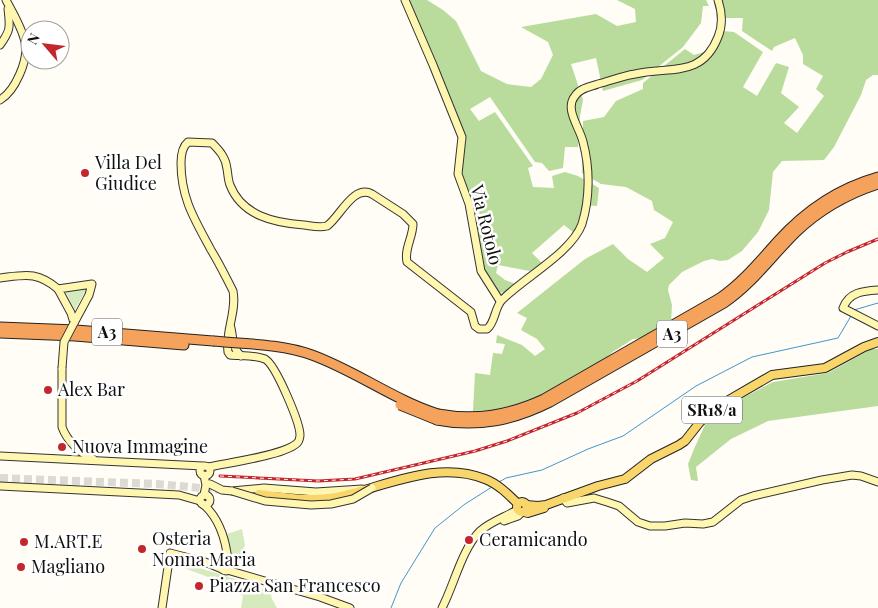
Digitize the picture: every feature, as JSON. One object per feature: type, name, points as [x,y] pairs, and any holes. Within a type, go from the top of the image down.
[{"type":"highway","name":"A3","points":[[438,417],[472,418],[497,415],[520,409],[544,399],[720,298],[744,279],[790,228],[809,212],[850,187],[878,177]]},
{"type":"highway","name":"A3","points":[[0,333],[283,348],[310,354],[342,368],[438,417],[464,424],[498,421],[525,414],[550,402],[724,304],[749,284],[795,233],[812,218],[843,198],[878,184]]},
{"type":"highway","name":"A3","points":[[0,327],[100,331],[212,344]]},
{"type":"main road","name":"SR18/a","points":[[521,509],[538,506],[625,479],[651,460],[685,441],[700,422],[715,408],[772,375],[825,368],[864,346],[878,342]]},
{"type":"main road","points":[[260,494],[296,498],[333,498],[423,475],[464,472],[486,479],[504,490],[521,509]]},
{"type":"street","points":[[0,45],[9,33],[10,27],[6,0]]},
{"type":"street","points":[[0,100],[11,91],[16,82],[25,50],[22,34],[6,0]]},
{"type":"street","name":"Via Rotolo","points":[[405,0],[462,137],[458,174],[469,204],[480,272],[500,301]]},
{"type":"street","points":[[0,456],[96,460],[206,470],[248,460],[293,446],[299,440],[300,435],[294,412],[276,371],[266,360],[241,356],[234,346],[230,325],[234,300],[232,291],[192,217],[184,190],[181,170],[183,149],[188,142],[212,143],[225,158],[230,184],[235,194],[254,213],[269,220],[289,225],[327,226],[355,196],[362,192],[367,192],[410,220],[413,224],[413,229],[406,256],[407,262],[471,312],[475,326],[482,330],[490,326],[500,301],[566,247],[581,226],[587,196],[588,170],[583,140],[572,113],[571,105],[574,96],[581,90],[628,76],[689,67],[702,61],[711,53],[721,29],[721,8],[718,0]]},
{"type":"street","points":[[0,278],[34,275],[47,279],[58,289],[71,313],[74,323]]},
{"type":"street","points":[[58,289],[92,284],[89,295],[64,342],[62,427],[76,448],[88,457],[96,460]]},
{"type":"street","points":[[878,290],[856,293],[845,301],[843,308],[878,326]]},
{"type":"street","points":[[71,460],[76,456],[76,448]]},
{"type":"street","points":[[205,500],[210,484],[206,470]]},
{"type":"street","points":[[206,470],[205,500],[218,523],[226,551],[225,565]]},
{"type":"street","points":[[560,499],[567,503],[594,498],[618,506],[638,522],[650,526],[666,526],[713,522],[741,500],[822,480],[852,475],[878,482]]},
{"type":"street","points":[[210,484],[222,490],[232,491],[264,488],[316,492],[372,488]]},
{"type":"street","points":[[0,486],[179,495],[205,500],[222,490]]},
{"type":"street","points":[[232,491],[265,502],[311,505],[332,504],[353,499],[372,488]]},
{"type":"street","name":"SR18/a","points":[[444,604],[465,555],[477,535],[488,526],[521,509]]},
{"type":"street","points":[[162,608],[170,553],[225,565],[238,574],[317,596],[350,608]]},
{"type":"green space","points":[[409,0],[427,0],[456,21],[481,71],[507,84],[531,87],[541,79],[553,55],[548,42],[521,27],[596,14],[617,26],[636,22],[635,9],[617,0],[706,0],[709,6],[703,6],[701,23],[683,47],[642,80],[603,91],[596,58],[571,64],[583,100],[578,147],[565,147],[563,168],[549,171],[542,163],[535,162],[490,97],[470,109],[479,121],[495,112],[533,166],[528,168],[533,187],[554,188],[552,176],[565,172],[578,176],[599,188],[597,206],[583,205],[579,224],[573,232],[564,225],[532,253],[542,263],[530,271],[498,265],[496,273],[505,280],[516,284],[507,291],[500,293],[484,270],[472,203],[462,173],[465,136],[437,64]]},
{"type":"green space","points":[[722,0],[878,0],[878,75],[873,75],[866,80],[861,95],[834,147],[824,160],[782,161],[773,172],[769,210],[758,232],[742,251],[728,260],[712,259],[704,261],[682,272],[669,285],[668,290],[672,305],[671,322],[642,338],[633,339],[600,363],[544,394],[499,410],[473,411],[475,373],[490,375],[493,353],[502,354],[505,344],[496,343],[497,335],[522,345],[535,356],[545,349],[537,339],[521,330],[527,318],[517,313],[585,259],[613,244],[628,259],[647,272],[664,258],[650,244],[665,238],[673,222],[654,210],[652,201],[626,187],[601,184],[582,173],[583,121],[604,117],[616,101],[643,89],[643,83],[685,49],[694,55],[712,50],[723,31],[734,32],[763,52],[743,87],[757,96],[776,63],[789,67],[781,93],[799,107],[784,123],[797,133],[824,96],[816,89],[823,76],[803,64],[803,55],[795,38],[774,47],[772,51],[742,31],[743,18],[725,18]]},
{"type":"green space","points":[[87,288],[75,310],[65,291]]},
{"type":"green space","points":[[871,349],[878,349],[878,406],[768,421],[731,439],[696,467],[698,481],[691,480],[688,464],[694,449],[705,425],[722,409],[773,382],[828,373]]},
{"type":"green space","points":[[242,529],[245,545],[236,568],[233,565],[227,534]]},
{"type":"green space","points":[[177,561],[272,593],[271,597],[277,608],[241,608],[243,596],[227,590],[225,595],[221,594],[224,583],[176,565]]},
{"type":"waterway","points":[[854,310],[878,303]]},
{"type":"waterway","points":[[499,482],[506,478],[542,470],[588,449],[623,436],[696,386],[752,357],[838,338],[851,316]]},
{"type":"waterway","points":[[391,608],[401,583],[435,528],[465,504],[492,487]]},
{"type":"tunnel","points":[[0,478],[157,484],[223,490]]},
{"type":"railway","points":[[220,476],[318,481],[355,479],[475,451],[507,441],[577,413],[637,381],[825,263],[878,239]]},
{"type":"place","name":"Villa Del Giudice","points":[[85,173]]},
{"type":"place","name":"Alex Bar","points":[[48,390]]},
{"type":"place","name":"Nuova Immagine","points":[[62,447]]},
{"type":"place","name":"Ceramicando","points":[[469,540]]},
{"type":"place","name":"M.ART.E","points":[[24,542]]},
{"type":"place","name":"Osteria Nonna Maria","points":[[142,549]]},
{"type":"place","name":"Magliano","points":[[21,567]]},
{"type":"place","name":"Piazza San Francesco","points":[[199,586]]}]
